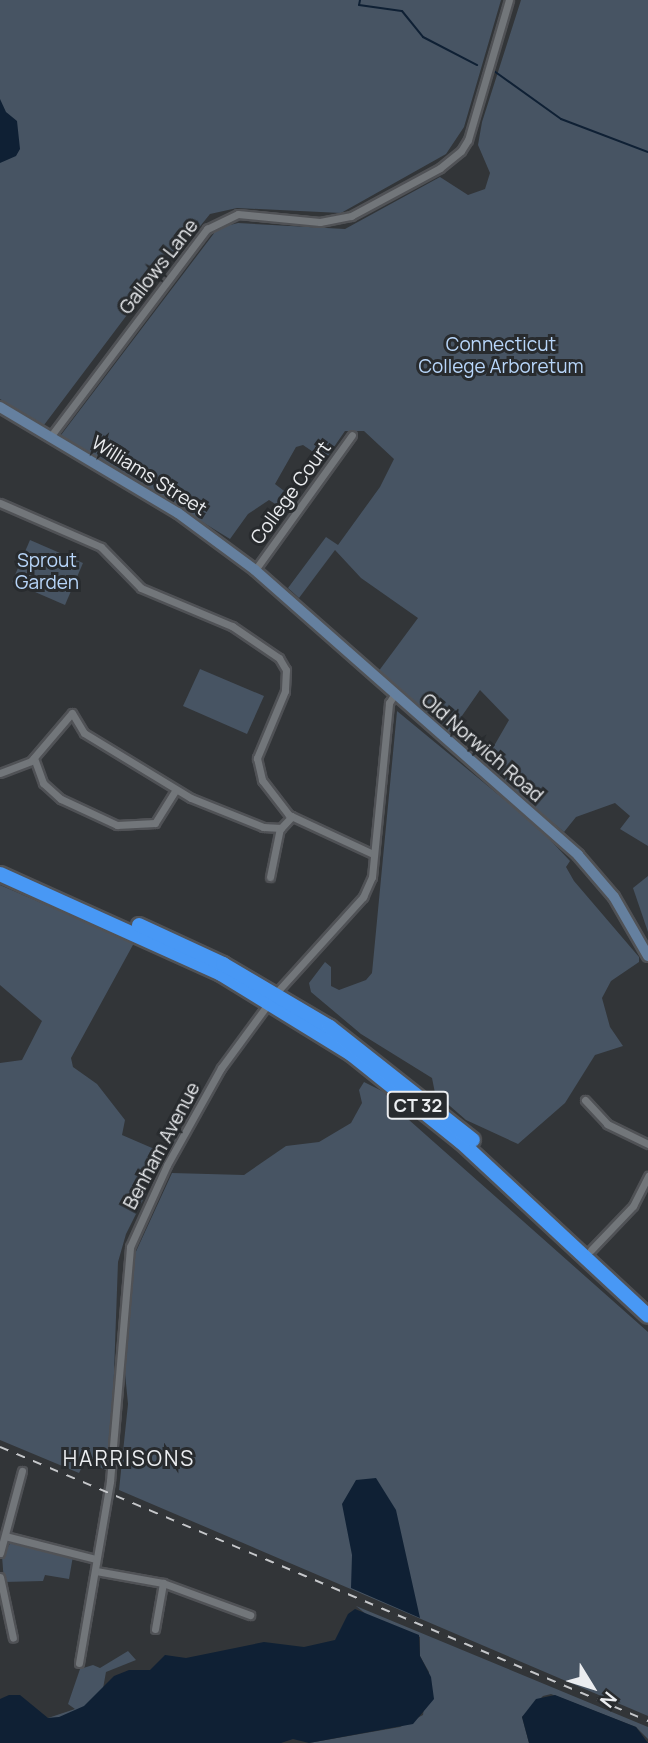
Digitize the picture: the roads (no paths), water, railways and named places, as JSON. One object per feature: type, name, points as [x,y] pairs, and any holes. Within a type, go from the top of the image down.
[{"type":"highway","name":"CT 32","points":[[0,864],[155,938],[272,998],[372,1056],[418,1093],[648,1304]]},
{"type":"highway","name":"CT 32","points":[[0,874],[155,938]]},
{"type":"highway","name":"CT 32","points":[[272,998],[420,1106],[648,1315]]},
{"type":"street","name":"Gallows Lane","points":[[50,437],[207,229],[238,214],[320,222],[351,216],[440,168],[461,150],[509,0]]},
{"type":"street","name":"Williams Street","points":[[0,407],[178,513],[272,585]]},
{"type":"street","name":"College Court","points":[[254,570],[352,435]]},
{"type":"street","points":[[0,503],[101,547],[144,589],[232,626],[269,649],[285,667],[284,699],[257,765],[268,789],[292,817],[373,853]]},
{"type":"street","name":"Old Norwich Road","points":[[272,585],[585,862],[614,897],[648,956]]},
{"type":"street","name":"Benham Avenue","points":[[79,1663],[114,1453],[123,1294],[130,1247],[167,1165],[210,1087],[272,998],[363,897],[372,877],[389,703],[394,695]]},
{"type":"street","points":[[0,773],[34,758],[72,713],[84,733],[177,790],[241,820],[280,828]]},
{"type":"street","points":[[34,758],[43,783],[61,799],[117,825],[155,823],[177,790]]},
{"type":"street","points":[[270,877],[280,828],[292,817]]},
{"type":"street","points":[[585,1100],[607,1124],[648,1144]]},
{"type":"street","points":[[591,1250],[633,1206],[648,1176]]},
{"type":"street","points":[[0,1553],[22,1471]]},
{"type":"street","points":[[5,1536],[96,1559]]},
{"type":"street","points":[[96,1571],[163,1583],[250,1615]]},
{"type":"street","points":[[0,1577],[13,1638]]},
{"type":"street","points":[[155,1629],[163,1583]]},
{"type":"waterway","points":[[360,0],[359,5],[402,11],[423,37],[477,65]]},
{"type":"waterway","points":[[494,71],[561,119],[648,152]]},
{"type":"railway","points":[[0,1447],[648,1721]]},
{"type":"district","name":"HARRISONS","points":[[129,1458]]},
{"type":"park label","name":"Connecticut College Arboretum","points":[[501,356]]},
{"type":"park label","name":"Sprout Garden","points":[[47,572]]}]
